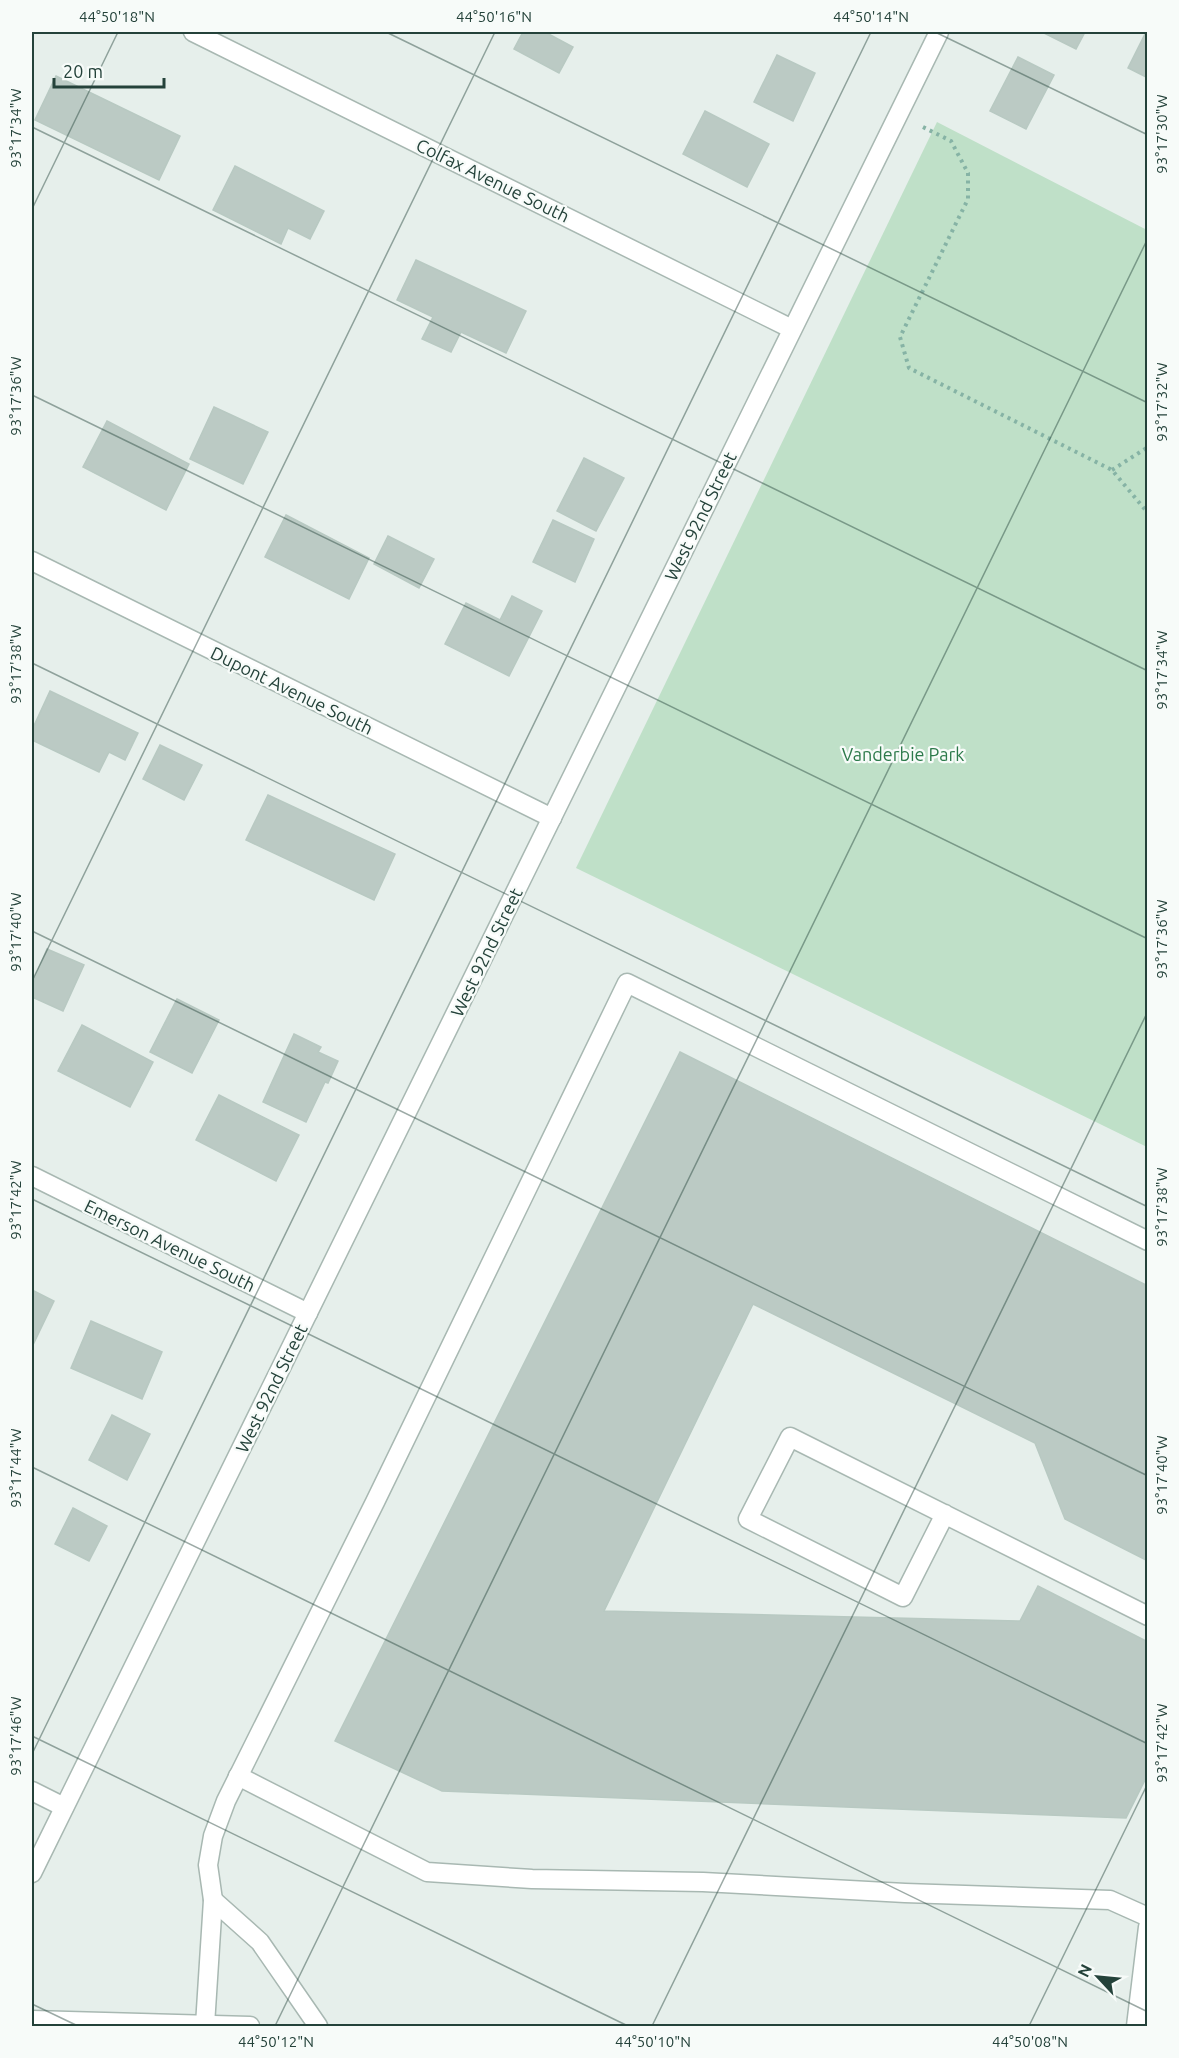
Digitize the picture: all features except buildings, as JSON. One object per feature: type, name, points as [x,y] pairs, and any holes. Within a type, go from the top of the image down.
[{"type":"street","name":"Colfax Avenue South","points":[[193,32],[792,329]]},
{"type":"street","name":"West 92nd Street","points":[[32,1873],[939,32]]},
{"type":"street","name":"Dupont Avenue South","points":[[32,561],[552,818]]},
{"type":"street","points":[[205,2025],[213,1900],[208,1865],[213,1836],[226,1801],[375,1502],[627,983],[1148,1241]]},
{"type":"street","name":"Emerson Avenue South","points":[[32,1176],[308,1313]]},
{"type":"street","points":[[945,1514],[903,1597],[748,1520],[790,1437],[945,1514],[1148,1616]]},
{"type":"street","points":[[238,1776],[427,1872],[532,1879],[703,1882],[905,1893],[1110,1900],[1148,1917]]},
{"type":"street","points":[[32,1791],[64,1807]]},
{"type":"street","points":[[213,1900],[260,1942],[318,2026]]},
{"type":"street","points":[[1136,2026],[1148,1927]]},
{"type":"street","points":[[32,2020],[250,2026]]},
{"type":"path","points":[[898,115],[951,141],[968,174],[968,199],[900,337],[909,368],[1112,470],[1148,513]]},
{"type":"path","points":[[1112,470],[1148,447]]},
{"type":"green space","name":"Vanderbie Park","points":[[937,122],[1147,230],[1147,1147],[576,868]]}]
